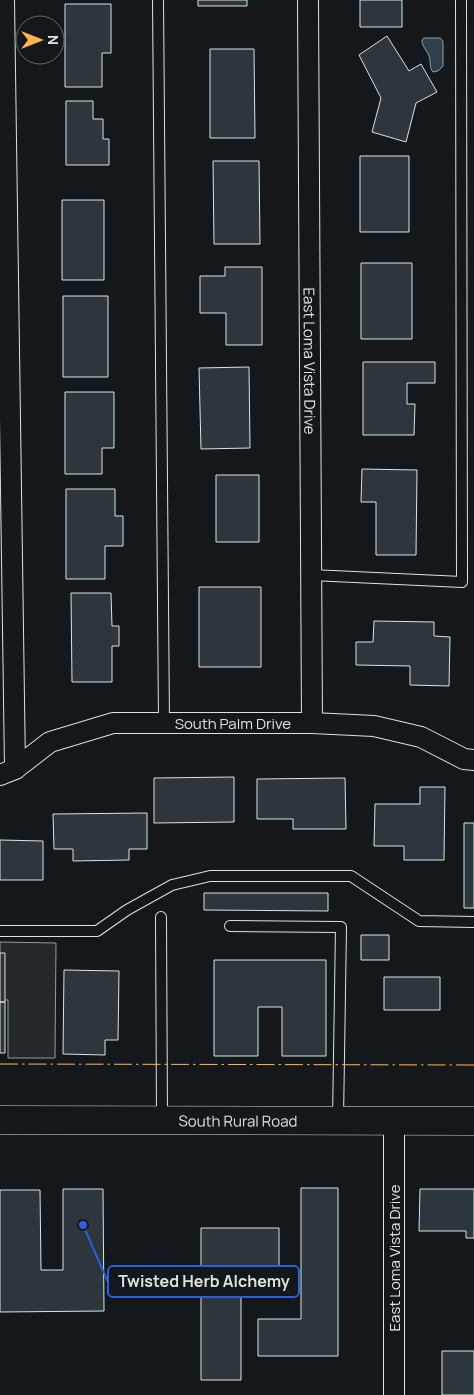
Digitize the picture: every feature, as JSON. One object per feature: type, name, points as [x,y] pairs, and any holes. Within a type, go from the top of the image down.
[{"type":"main road","name":"South Rural Road","points":[[0,1120],[474,1121]]},
{"type":"street","points":[[4,0],[7,772]]},
{"type":"street","name":"East Loma Vista Drive","points":[[308,0],[312,723]]},
{"type":"street","name":"South Palm Drive","points":[[7,772],[50,742],[113,723],[312,723],[374,726],[421,736],[464,758],[474,760]]},
{"type":"street","name":"East Loma Vista Drive","points":[[394,1121],[394,1395]]},
{"type":"lane","points":[[158,0],[164,723]]},
{"type":"lane","points":[[311,575],[462,582],[461,0]]},
{"type":"lane","points":[[0,931],[97,931],[127,910],[172,884],[210,876],[351,876],[419,921],[474,922]]},
{"type":"lane","points":[[161,917],[162,1120]]},
{"type":"lane","points":[[230,926],[341,927],[338,1121]]},
{"type":"shaded area","points":[[0,942],[56,943],[55,1058],[8,1058],[8,1000],[0,1000]]},
{"type":"water","points":[[424,38],[440,38],[443,41],[443,66],[438,71],[433,72],[432,70],[429,56],[422,42]]},
{"type":"building","points":[[198,0],[247,0],[247,6],[198,6]]},
{"type":"building","points":[[360,0],[402,0],[402,27],[360,27]]},
{"type":"building","points":[[65,4],[111,4],[111,53],[102,53],[102,87],[65,87]]},
{"type":"building","points":[[387,36],[409,71],[421,64],[437,92],[416,103],[406,142],[372,132],[381,98],[359,55]]},
{"type":"building","points":[[210,49],[254,49],[255,138],[210,138]]},
{"type":"building","points":[[66,101],[93,101],[93,119],[103,119],[103,139],[109,139],[109,165],[66,165]]},
{"type":"building","points":[[360,156],[409,156],[409,232],[360,232]]},
{"type":"building","points":[[213,161],[259,161],[260,244],[214,244]]},
{"type":"building","points":[[62,200],[104,200],[104,280],[62,280]]},
{"type":"building","points":[[361,263],[412,263],[412,339],[361,339]]},
{"type":"building","points":[[225,267],[262,267],[262,345],[226,345],[226,313],[200,313],[200,276],[225,276]]},
{"type":"building","points":[[63,296],[108,296],[108,377],[63,377]]},
{"type":"building","points":[[363,362],[435,362],[435,383],[407,383],[407,404],[415,404],[414,435],[363,435]]},
{"type":"building","points":[[249,367],[250,448],[201,449],[199,368]]},
{"type":"building","points":[[65,392],[114,392],[114,448],[102,448],[102,474],[65,474]]},
{"type":"building","points":[[362,469],[417,470],[416,555],[376,555],[376,502],[361,502]]},
{"type":"building","points":[[216,475],[259,475],[259,542],[216,542]]},
{"type":"building","points":[[66,489],[115,489],[115,516],[123,516],[123,546],[105,546],[105,579],[66,579]]},
{"type":"building","points":[[199,587],[261,587],[261,667],[199,667]]},
{"type":"building","points":[[71,593],[111,593],[112,626],[119,626],[119,646],[112,646],[112,682],[72,682]]},
{"type":"building","points":[[374,621],[434,622],[434,636],[450,637],[449,686],[410,685],[410,666],[356,665],[356,642],[373,642]]},
{"type":"building","points":[[234,777],[234,822],[154,823],[154,778]]},
{"type":"building","points":[[345,778],[346,829],[293,829],[293,819],[257,819],[257,779]]},
{"type":"building","points":[[420,787],[445,787],[444,860],[404,860],[404,846],[374,846],[375,804],[420,804]]},
{"type":"building","points":[[147,813],[147,849],[129,849],[129,860],[73,861],[73,849],[54,849],[53,814]]},
{"type":"building","points":[[464,823],[474,823],[474,908],[464,908]]},
{"type":"building","points":[[0,840],[43,841],[43,880],[0,880]]},
{"type":"building","points":[[204,893],[328,893],[328,911],[204,910]]},
{"type":"building","points":[[361,935],[389,935],[389,960],[361,960]]},
{"type":"building","points":[[0,953],[5,953],[5,1002],[0,1002]]},
{"type":"building","points":[[214,960],[326,960],[326,1056],[282,1056],[282,1007],[258,1007],[258,1056],[214,1056]]},
{"type":"building","points":[[64,970],[119,971],[118,1040],[105,1040],[105,1055],[63,1054]]},
{"type":"building","points":[[384,977],[440,977],[440,1010],[384,1010]]},
{"type":"building","points":[[0,1002],[5,1002],[5,1053],[0,1053]]},
{"type":"building","points":[[301,1188],[338,1188],[338,1356],[258,1356],[258,1319],[301,1319]]},
{"type":"building","points":[[63,1189],[103,1189],[104,1311],[0,1312],[0,1190],[40,1190],[41,1270],[63,1270]]},
{"type":"building","points":[[420,1189],[474,1189],[474,1238],[466,1238],[466,1231],[419,1231]]},
{"type":"building","points":[[201,1228],[279,1228],[279,1266],[241,1266],[241,1380],[201,1380]]},
{"type":"building","points":[[442,1351],[474,1351],[474,1395],[442,1395]]},
{"type":"power","points":[[0,1064],[474,1065]]},
{"type":"place","name":"Twisted Herb Alchemy","points":[[83,1225]]}]
